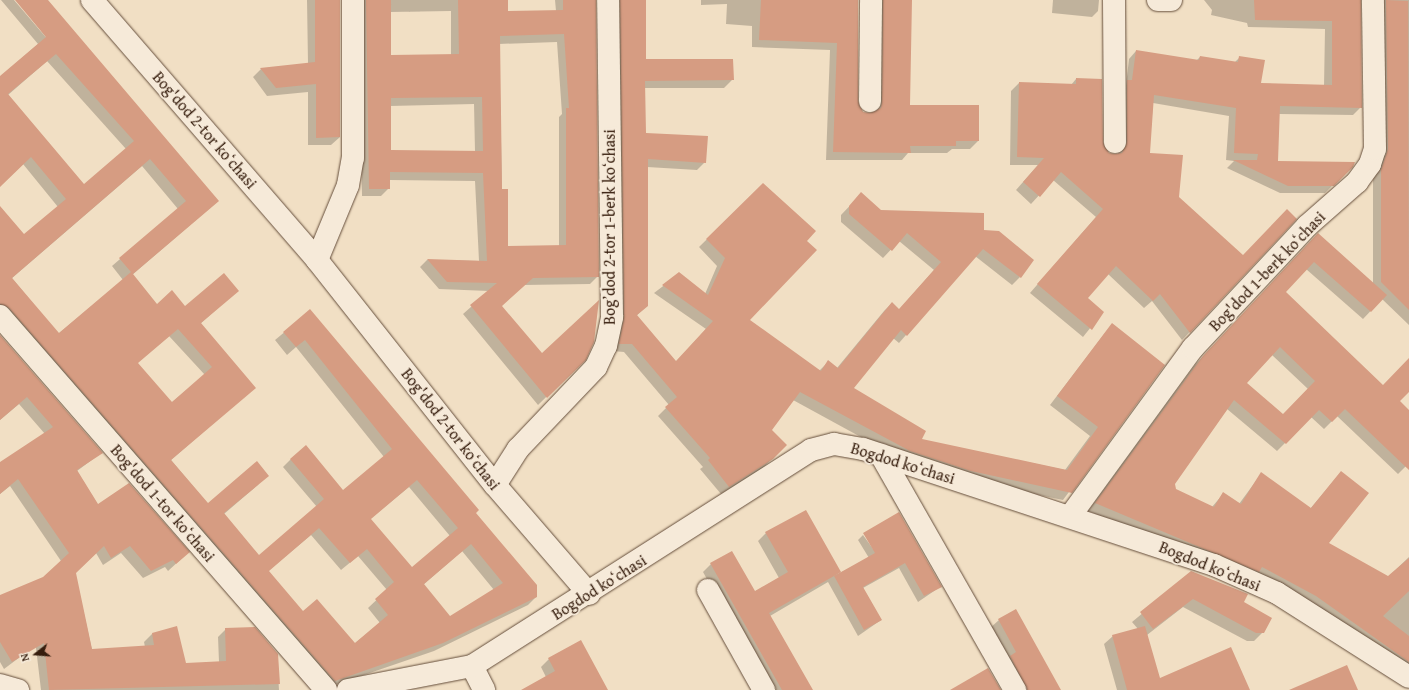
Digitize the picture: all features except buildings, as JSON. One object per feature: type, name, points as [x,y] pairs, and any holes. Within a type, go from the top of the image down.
[{"type":"street","name":"Bog'dod 2-tor koʻchasi","points":[[92,0],[317,260],[495,485],[589,594]]},
{"type":"street","points":[[317,260],[348,185],[353,158],[353,0]]},
{"type":"street","name":"Bogʼdod 2-tor 1-berk koʻchasi","points":[[495,485],[518,449],[596,367],[606,346],[612,317],[608,0]]},
{"type":"street","points":[[870,0],[870,100]]},
{"type":"street","points":[[1114,0],[1115,142]]},
{"type":"street","points":[[1158,0],[1171,0]]},
{"type":"street","name":"Bog'dod 1-berk koʻchasi","points":[[1071,515],[1193,348],[1307,226],[1357,182],[1370,164],[1375,149],[1373,0]]},
{"type":"street","name":"Bog'dod 1-tor koʻchasi","points":[[0,316],[326,690]]},
{"type":"street","name":"Bogdod koʻchasi","points":[[348,690],[472,666],[589,594],[811,450],[824,445],[849,445],[1071,515],[1214,565],[1277,593],[1409,677]]},
{"type":"street","points":[[881,455],[1015,690]]},
{"type":"street","points":[[708,590],[764,690]]},
{"type":"street","points":[[472,666],[484,690]]},
{"type":"street","points":[[0,685],[18,690]]}]
